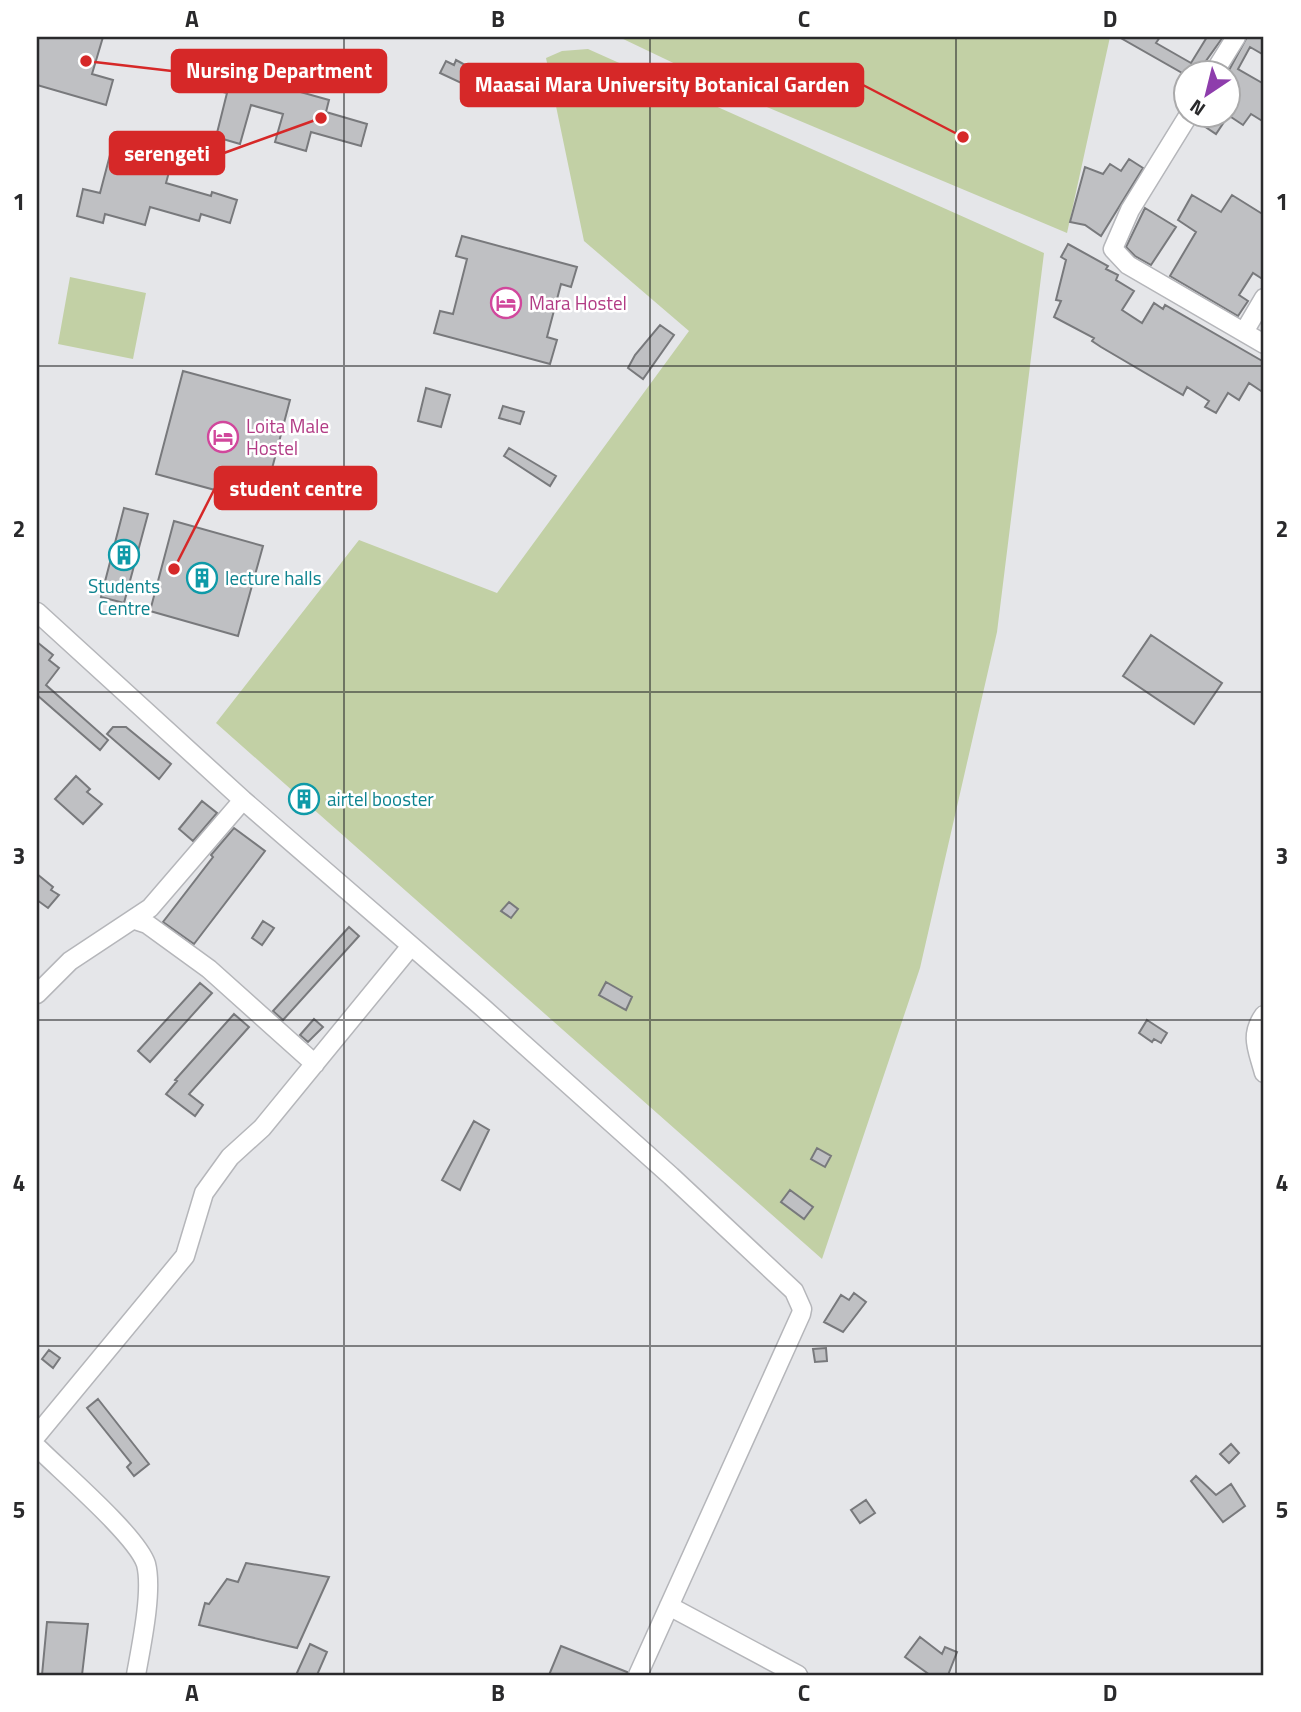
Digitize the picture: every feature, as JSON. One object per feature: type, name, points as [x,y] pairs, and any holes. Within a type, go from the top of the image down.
[{"type":"street","points":[[1222,60],[1236,37]]},
{"type":"street","points":[[1179,130],[1130,210],[1113,249],[1128,265],[1264,344]]},
{"type":"street","points":[[1244,332],[1264,298]]},
{"type":"street","points":[[37,612],[243,800],[411,946],[794,1291],[802,1309],[638,1675]]},
{"type":"street","points":[[37,995],[71,961],[150,908],[243,800]]},
{"type":"street","points":[[135,920],[147,924],[209,969],[315,1064]]},
{"type":"street","points":[[37,1435],[178,1265],[188,1247],[204,1193],[230,1157],[262,1128],[411,946]]},
{"type":"street","points":[[1264,1015],[1256,1029],[1255,1038],[1264,1073]]},
{"type":"street","points":[[37,1447],[135,1542],[146,1564],[147,1608],[136,1675]]},
{"type":"street","points":[[669,1606],[798,1675]]},
{"type":"green space","points":[[619,37],[1110,37],[1067,233],[755,102]]},
{"type":"green space","points":[[588,49],[1044,253],[997,632],[920,968],[822,1259],[216,723],[359,540],[497,593],[689,331],[584,241],[546,58],[562,51]]},
{"type":"green space","points":[[70,277],[146,293],[133,359],[58,344]]},
{"type":"building","points":[[37,37],[103,37],[92,74],[113,80],[106,105],[37,85]]},
{"type":"building","points":[[1119,37],[1160,37],[1156,43],[1186,60],[1172,60],[1172,67]]},
{"type":"building","points":[[1207,37],[1223,37],[1207,60],[1193,60]]},
{"type":"building","points":[[1247,37],[1264,37],[1264,55],[1250,47],[1242,62],[1235,60]]},
{"type":"building","points":[[456,60],[467,66],[465,70],[479,77],[474,89],[440,73],[446,61],[454,65]]},
{"type":"building","points":[[221,65],[248,72],[247,77],[329,100],[326,112],[367,124],[361,146],[311,132],[306,151],[275,142],[283,114],[251,105],[240,144],[216,137],[227,93],[215,90]]},
{"type":"building","points":[[1242,71],[1264,84],[1264,122],[1251,114],[1243,125]]},
{"type":"building","points":[[110,155],[169,172],[166,183],[211,196],[212,192],[237,200],[230,223],[201,214],[199,221],[150,207],[145,225],[105,214],[103,223],[77,216],[83,189],[100,193]]},
{"type":"building","points":[[1129,159],[1143,168],[1101,236],[1085,225],[1070,222],[1085,167],[1103,174],[1110,164],[1121,171]]},
{"type":"building","points":[[1192,195],[1221,212],[1232,195],[1264,215],[1264,280],[1253,273],[1239,295],[1248,301],[1238,316],[1170,276],[1196,232],[1178,220]]},
{"type":"building","points":[[1145,208],[1176,227],[1151,265],[1126,247]]},
{"type":"building","name":"Mara Hostel","points":[[462,236],[577,267],[571,287],[561,284],[547,337],[557,340],[550,364],[434,333],[440,311],[453,314],[467,259],[456,256]]},
{"type":"building","points":[[1068,244],[1108,266],[1106,269],[1118,275],[1116,280],[1134,291],[1122,310],[1142,323],[1154,303],[1163,309],[1165,305],[1264,362],[1264,393],[1249,383],[1239,400],[1228,393],[1216,413],[1205,407],[1209,401],[1187,387],[1183,395],[1101,347],[1092,341],[1094,338],[1054,317],[1061,301],[1056,300],[1066,260],[1061,257]]},
{"type":"building","points":[[660,325],[674,335],[643,379],[628,368],[635,355]]},
{"type":"building","name":"Loita Male Hostel","points":[[183,371],[290,400],[263,503],[156,474]]},
{"type":"building","points":[[426,388],[450,395],[441,427],[418,421]]},
{"type":"building","points":[[503,406],[524,412],[520,424],[499,418]]},
{"type":"building","points":[[509,448],[556,476],[550,486],[504,456]]},
{"type":"building","name":"Students Centre","points":[[124,508],[148,514],[124,603],[101,597]]},
{"type":"building","points":[[174,521],[263,546],[238,636],[150,611]]},
{"type":"building","points":[[1151,635],[1222,683],[1194,724],[1123,676]]},
{"type":"building","points":[[37,642],[53,655],[49,660],[59,668],[46,685],[108,740],[100,750],[37,695]]},
{"type":"building","points":[[113,727],[126,727],[171,764],[159,779],[107,734]]},
{"type":"building","points":[[76,776],[90,789],[87,792],[102,804],[83,824],[55,799]]},
{"type":"building","name":"airtel booster","points":[[303,787],[316,798],[305,811],[292,799]]},
{"type":"building","points":[[202,801],[217,813],[193,841],[179,829]]},
{"type":"building","points":[[234,828],[265,851],[194,944],[163,922]]},
{"type":"building","points":[[37,874],[59,895],[48,908],[37,900]]},
{"type":"building","points":[[509,902],[518,909],[511,918],[501,911]]},
{"type":"building","points":[[263,921],[274,928],[262,945],[252,938]]},
{"type":"building","points":[[349,927],[359,936],[283,1020],[273,1011]]},
{"type":"building","points":[[606,982],[632,997],[626,1010],[599,995]]},
{"type":"building","points":[[200,983],[212,993],[150,1062],[138,1051]]},
{"type":"building","points":[[234,1014],[249,1027],[189,1094],[203,1105],[195,1116],[166,1094],[177,1081],[175,1080]]},
{"type":"building","points":[[314,1019],[323,1027],[308,1042],[300,1035]]},
{"type":"building","points":[[1147,1020],[1167,1033],[1161,1043],[1154,1039],[1152,1042],[1139,1033]]},
{"type":"building","points":[[474,1121],[489,1130],[460,1190],[442,1180]]},
{"type":"building","points":[[817,1148],[831,1156],[825,1167],[811,1159]]},
{"type":"building","points":[[790,1190],[813,1207],[804,1219],[781,1202]]},
{"type":"building","points":[[854,1293],[866,1302],[843,1332],[824,1322],[841,1295],[849,1300]]},
{"type":"building","points":[[826,1348],[827,1361],[815,1362],[813,1349]]},
{"type":"building","points":[[49,1350],[60,1358],[53,1368],[42,1359]]},
{"type":"building","points":[[98,1399],[149,1464],[134,1476],[127,1467],[131,1463],[87,1408]]},
{"type":"building","points":[[1231,1444],[1239,1453],[1229,1463],[1220,1454]]},
{"type":"building","points":[[1196,1476],[1216,1495],[1231,1484],[1245,1506],[1223,1522],[1191,1481]]},
{"type":"building","points":[[866,1500],[875,1513],[860,1523],[851,1510]]},
{"type":"building","points":[[246,1563],[329,1577],[297,1648],[199,1625],[205,1603],[209,1604],[227,1579],[238,1582]]},
{"type":"building","points":[[47,1622],[88,1624],[82,1675],[42,1675]]},
{"type":"building","points":[[920,1637],[942,1654],[945,1647],[957,1652],[948,1675],[930,1675],[905,1657]]},
{"type":"building","points":[[310,1644],[327,1652],[317,1675],[296,1675]]},
{"type":"building","points":[[561,1646],[627,1672],[627,1675],[549,1675]]},
{"type":"place","name":"Nursing Department","points":[[86,61]]},
{"type":"place","name":"serengeti","points":[[321,118]]},
{"type":"place","name":"Maasai Mara University Botanical Garden","points":[[963,137]]},
{"type":"place","name":"Mara Hostel","points":[[506,303]]},
{"type":"place","name":"Loita Male Hostel","points":[[223,437]]},
{"type":"place","name":"Students Centre","points":[[124,555]]},
{"type":"place","name":"student centre","points":[[174,569]]},
{"type":"place","name":"lecture halls","points":[[202,578]]},
{"type":"place","name":"airtel booster","points":[[304,799]]}]
